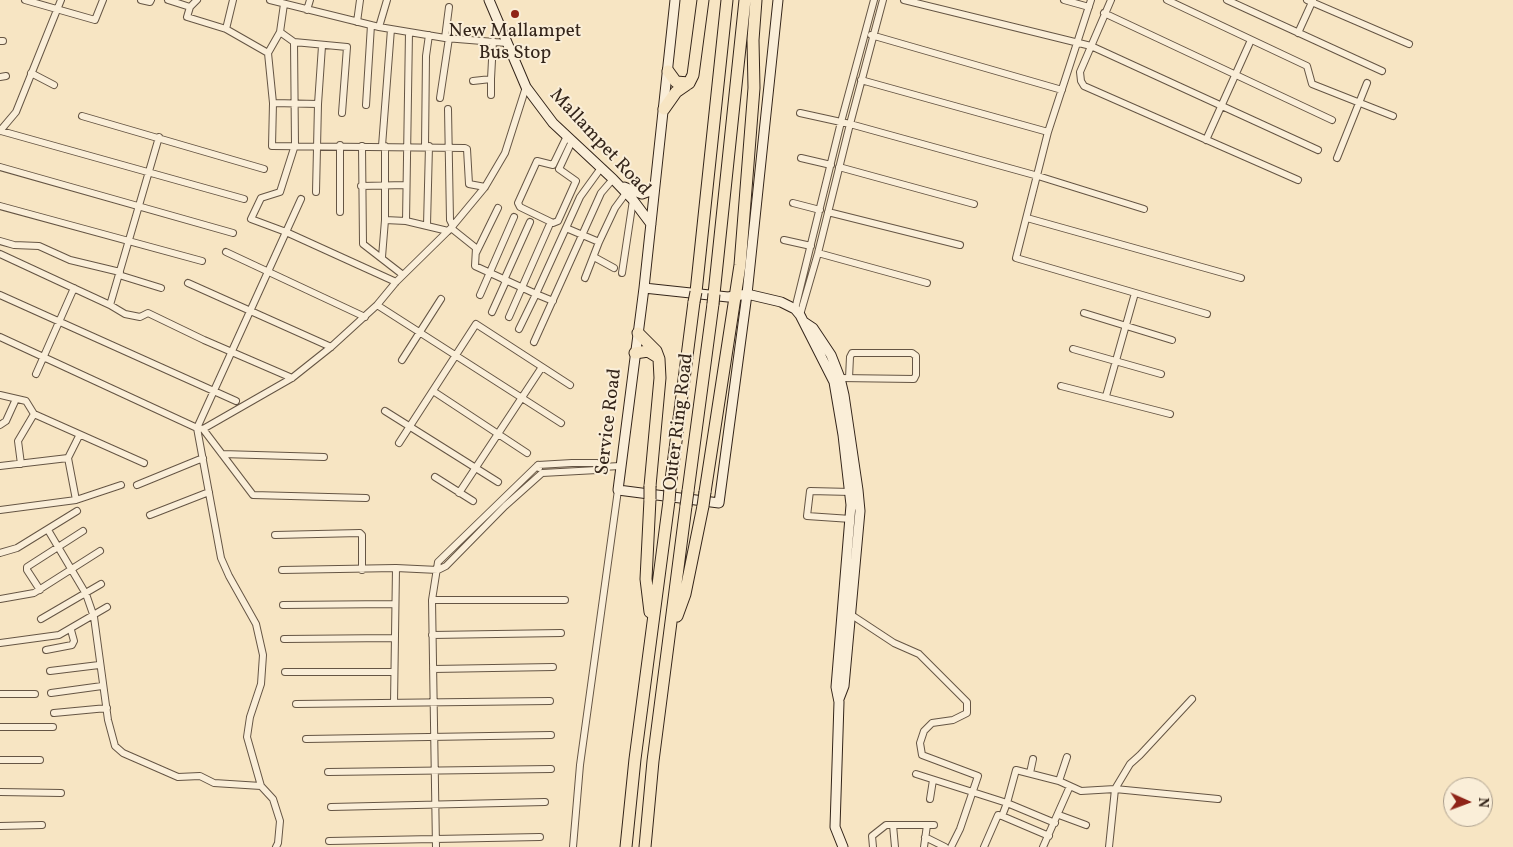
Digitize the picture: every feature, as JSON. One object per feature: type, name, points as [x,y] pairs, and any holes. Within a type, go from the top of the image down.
[{"type":"highway","points":[[664,109],[676,92],[689,83],[692,75],[703,0]]},
{"type":"highway","name":"Outer Ring Road","points":[[626,847],[695,297],[727,0]]},
{"type":"highway","name":"Outer Ring Road","points":[[645,847],[670,632],[713,299],[745,0]]},
{"type":"highway","points":[[670,632],[685,594],[742,295],[753,98],[756,0]]},
{"type":"highway","points":[[668,71],[676,82],[689,83]]},
{"type":"highway","points":[[638,333],[656,351],[659,359],[660,378],[650,486],[646,579],[652,631]]},
{"type":"highway","points":[[635,353],[648,351],[659,359]]},
{"type":"main road","name":"Mallampet Road","points":[[489,0],[526,87],[553,123],[630,196],[651,224]]},
{"type":"main road","name":"Service Road","points":[[618,490],[644,288],[675,0]]},
{"type":"main road","points":[[618,490],[719,503],[778,0]]},
{"type":"main road","points":[[616,182],[642,194],[650,191],[656,183]]},
{"type":"main road","points":[[644,288],[728,297],[742,295],[781,302],[800,315],[813,328],[831,354],[842,377],[855,461],[860,511],[844,686],[839,702]]},
{"type":"main road","points":[[800,315],[834,382],[851,492],[851,518],[836,687],[839,702],[835,827],[843,847]]},
{"type":"street","points":[[25,0],[95,20],[103,0]]},
{"type":"street","points":[[61,0],[16,112],[0,131],[244,199]]},
{"type":"street","points":[[141,0],[150,2],[151,0]]},
{"type":"street","points":[[197,0],[190,7],[187,17],[226,29],[268,53]]},
{"type":"street","points":[[226,29],[233,0]]},
{"type":"street","points":[[270,0],[284,4],[294,3],[307,10],[379,27],[447,38],[507,43]]},
{"type":"street","points":[[307,10],[310,0]]},
{"type":"street","points":[[357,22],[360,0]]},
{"type":"street","points":[[379,27],[387,0]]},
{"type":"street","points":[[800,315],[811,246],[841,122],[874,0]]},
{"type":"street","points":[[800,315],[818,253],[883,0]]},
{"type":"street","points":[[904,0],[1091,46],[1318,150]]},
{"type":"street","points":[[1064,0],[1090,3],[1048,132],[1016,258],[1206,314]]},
{"type":"street","points":[[1111,0],[1080,72],[1081,81],[1084,86],[1298,180]]},
{"type":"street","points":[[1167,0],[1308,66],[1312,84],[1393,116]]},
{"type":"street","points":[[1228,0],[1382,71]]},
{"type":"street","points":[[173,1],[190,7]]},
{"type":"street","points":[[1298,33],[1311,1],[1410,44]]},
{"type":"street","points":[[284,4],[280,32],[268,53],[273,103],[272,146],[340,145],[466,148],[469,184],[485,187]]},
{"type":"street","points":[[440,98],[449,7]]},
{"type":"street","points":[[1104,13],[1332,120]]},
{"type":"street","points":[[366,105],[371,25]]},
{"type":"street","points":[[382,257],[385,220],[383,146],[391,29]]},
{"type":"street","points":[[280,32],[294,42],[347,47],[342,113]]},
{"type":"street","points":[[406,221],[409,32]]},
{"type":"street","points":[[865,33],[1062,90]]},
{"type":"street","points":[[427,225],[426,56],[429,35]]},
{"type":"street","points":[[1206,140],[1251,40]]},
{"type":"street","points":[[491,95],[493,41]]},
{"type":"street","points":[[294,42],[295,145],[280,192],[261,198],[251,219],[286,232],[396,282]]},
{"type":"street","points":[[316,192],[318,104],[322,46]]},
{"type":"street","points":[[31,73],[54,84]]},
{"type":"street","points":[[473,81],[491,79]]},
{"type":"street","points":[[861,80],[1048,132]]},
{"type":"street","points":[[1336,158],[1367,83]]},
{"type":"street","points":[[200,429],[292,378],[331,347],[365,317],[396,282],[451,228],[485,187],[505,153],[526,87]]},
{"type":"street","points":[[273,103],[318,104]]},
{"type":"street","points":[[448,109],[451,228]]},
{"type":"street","points":[[800,113],[850,124],[1038,176],[1144,209]]},
{"type":"street","points":[[82,116],[264,169]]},
{"type":"street","points":[[110,305],[159,137]]},
{"type":"street","points":[[569,138],[559,169],[576,181],[558,221],[553,223],[520,207],[518,202],[537,161],[553,165],[569,138]]},
{"type":"street","points":[[340,145],[340,212]]},
{"type":"street","points":[[362,146],[363,244],[403,275]]},
{"type":"street","points":[[801,158],[831,165]]},
{"type":"street","points":[[0,167],[233,233]]},
{"type":"street","points":[[839,167],[974,204]]},
{"type":"street","points":[[519,329],[580,197],[601,168]]},
{"type":"street","points":[[534,342],[601,193],[616,182]]},
{"type":"street","points":[[361,186],[406,185]]},
{"type":"street","points":[[585,278],[615,208],[630,196]]},
{"type":"street","points":[[622,273],[630,196]]},
{"type":"street","points":[[276,847],[280,821],[273,799],[261,786],[248,737],[250,717],[261,684],[263,655],[256,624],[228,576],[221,558],[203,458],[200,429],[213,392],[301,199]]},
{"type":"street","points":[[793,203],[820,210]]},
{"type":"street","points":[[0,206],[202,261]]},
{"type":"street","points":[[475,254],[498,208]]},
{"type":"street","points":[[828,212],[960,246]]},
{"type":"street","points":[[480,295],[514,217]]},
{"type":"street","points":[[1026,218],[1240,278]]},
{"type":"street","points":[[385,220],[406,221],[427,225],[429,228],[451,228],[476,248],[475,266],[553,301]]},
{"type":"street","points":[[492,312],[530,222]]},
{"type":"street","points":[[509,318],[549,226]]},
{"type":"street","points":[[566,228],[599,242]]},
{"type":"street","points":[[784,240],[811,246]]},
{"type":"street","points":[[0,241],[14,245],[39,246],[70,260],[161,288]]},
{"type":"street","points":[[226,252],[365,317]]},
{"type":"street","points":[[818,253],[927,283]]},
{"type":"street","points":[[0,254],[110,305],[125,314],[140,317],[148,313],[204,340],[292,378]]},
{"type":"street","points":[[594,257],[614,268]]},
{"type":"street","points":[[188,283],[331,347]]},
{"type":"street","points":[[36,374],[74,288]]},
{"type":"street","points":[[1106,396],[1135,293]]},
{"type":"street","points":[[0,295],[236,401]]},
{"type":"street","points":[[402,360],[441,299]]},
{"type":"street","points":[[377,305],[561,423]]},
{"type":"street","points":[[1084,313],[1172,340]]},
{"type":"street","points":[[399,443],[476,324],[570,385]]},
{"type":"street","points":[[0,336],[200,429],[222,454],[253,495],[366,498]]},
{"type":"street","points":[[1074,349],[1161,374]]},
{"type":"street","points":[[854,352],[912,354],[916,358],[914,378],[842,377],[850,368],[850,355],[854,352]]},
{"type":"street","points":[[459,493],[542,366]]},
{"type":"street","points":[[842,377],[850,368]]},
{"type":"street","points":[[1061,386],[1106,396],[1170,414]]},
{"type":"street","points":[[433,391],[527,452]]},
{"type":"street","points":[[0,395],[26,401],[34,414],[79,436],[144,463]]},
{"type":"street","points":[[0,425],[6,421],[16,399]]},
{"type":"street","points":[[385,411],[498,482]]},
{"type":"street","points":[[21,464],[18,441],[34,414]]},
{"type":"street","points":[[76,500],[68,458],[79,436]]},
{"type":"street","points":[[222,454],[324,457]]},
{"type":"street","points":[[0,466],[68,458]]},
{"type":"street","points":[[137,485],[203,458]]},
{"type":"street","points":[[436,847],[432,600],[438,562],[538,465],[598,463],[602,467]]},
{"type":"street","points":[[538,465],[542,473]]},
{"type":"street","points":[[282,570],[396,568],[438,570],[446,566],[542,473],[597,470],[602,467],[620,466]]},
{"type":"street","points":[[435,477],[473,501]]},
{"type":"street","points":[[0,510],[76,500],[121,485]]},
{"type":"street","name":"Service Road","points":[[573,847],[580,765],[618,490]]},
{"type":"street","points":[[851,492],[810,491],[807,516],[851,518]]},
{"type":"street","points":[[150,515],[209,492]]},
{"type":"street","points":[[0,553],[14,550],[77,511]]},
{"type":"street","points":[[48,530],[86,594],[94,616],[98,665],[110,732],[115,746],[123,754],[178,777],[200,776],[214,783],[261,786]]},
{"type":"street","points":[[469,530],[475,536]]},
{"type":"street","points":[[40,590],[27,569],[83,531]]},
{"type":"street","points":[[275,535],[361,534],[362,570]]},
{"type":"street","points":[[0,599],[26,595],[40,590],[100,551]]},
{"type":"street","points":[[394,703],[396,568]]},
{"type":"street","points":[[41,619],[102,584]]},
{"type":"street","points":[[432,600],[565,600]]},
{"type":"street","points":[[283,605],[394,604]]},
{"type":"street","points":[[0,643],[45,638],[71,630],[107,608]]},
{"type":"street","points":[[850,614],[894,643],[919,654],[967,702],[967,713],[962,717],[932,723],[924,731],[920,742],[922,755],[978,776],[960,829],[951,847]]},
{"type":"street","points":[[46,650],[72,645],[74,641],[71,630]]},
{"type":"street","points":[[432,635],[561,633]]},
{"type":"street","points":[[284,639],[394,638]]},
{"type":"street","points":[[50,671],[98,665]]},
{"type":"street","points":[[432,669],[553,667]]},
{"type":"street","points":[[285,672],[394,672]]},
{"type":"street","points":[[51,693],[102,686]]},
{"type":"street","points":[[0,694],[35,694]]},
{"type":"street","points":[[1109,847],[1115,789],[1130,764],[1192,699]]},
{"type":"street","points":[[296,704],[550,701]]},
{"type":"street","points":[[54,713],[107,708]]},
{"type":"street","points":[[0,726],[53,727]]},
{"type":"street","points":[[306,739],[551,735]]},
{"type":"street","points":[[1059,781],[1067,757]]},
{"type":"street","points":[[0,760],[40,760]]},
{"type":"street","points":[[1030,773],[1033,760]]},
{"type":"street","points":[[328,772],[551,770]]},
{"type":"street","points":[[1002,816],[1016,770],[1059,781],[1081,791],[1115,789],[1218,799]]},
{"type":"street","points":[[916,774],[1007,803],[1055,823]]},
{"type":"street","points":[[930,798],[933,780]]},
{"type":"street","points":[[1043,847],[1059,815],[1070,786]]},
{"type":"street","points":[[0,792],[61,793]]},
{"type":"street","points":[[331,807],[545,802]]},
{"type":"street","points":[[984,847],[998,815],[1049,836]]},
{"type":"street","points":[[1059,815],[1086,825]]},
{"type":"street","points":[[0,826],[42,825]]},
{"type":"street","points":[[873,847],[872,836],[886,825],[931,825],[924,847]]},
{"type":"street","points":[[893,825],[895,847]]},
{"type":"street","points":[[329,841],[540,836]]},
{"type":"street","points":[[926,837],[945,847]]},
{"type":"place","name":"New Mallampet Bus Stop","points":[[515,14]]}]
